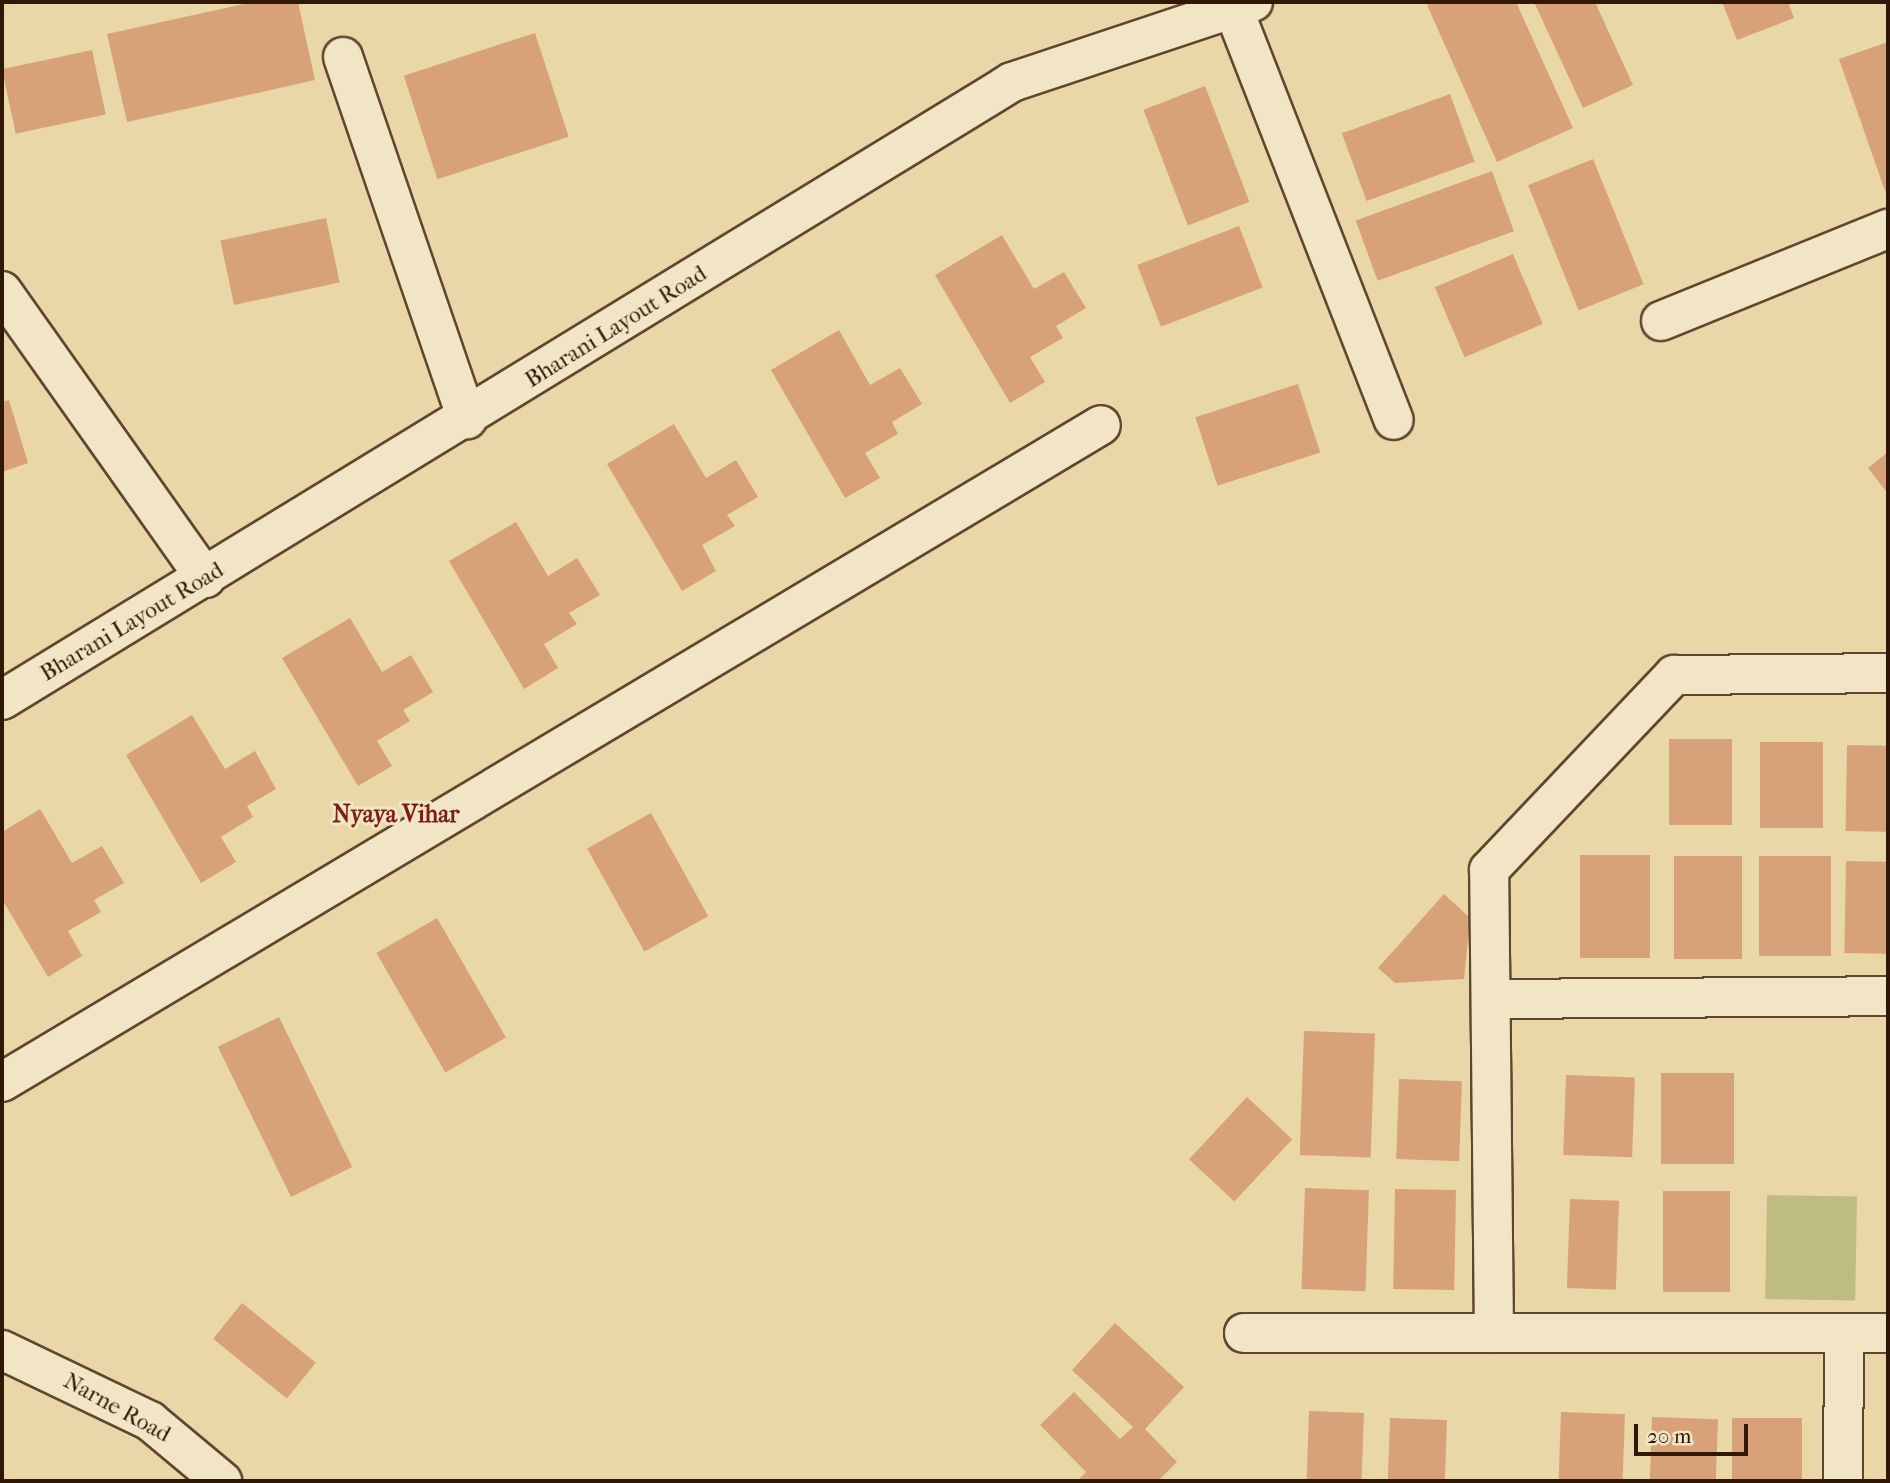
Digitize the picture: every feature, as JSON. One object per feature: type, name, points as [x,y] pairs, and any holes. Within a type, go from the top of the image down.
[{"type":"street","name":"Bharani Layout Road","points":[[2,700],[467,419],[1012,82],[1243,5]]},
{"type":"street","points":[[1243,5],[1394,420]]},
{"type":"street","points":[[343,57],[467,419]]},
{"type":"street","points":[[1661,321],[1888,229]]},
{"type":"street","points":[[2,291],[205,578]]},
{"type":"street","points":[[2,1082],[1101,425]]},
{"type":"street","points":[[1494,1332],[1489,870],[1674,675],[1888,673]]},
{"type":"street","points":[[1491,999],[1888,996]]},
{"type":"street","points":[[1244,1333],[1888,1333]]},
{"type":"street","points":[[1843,1333],[1843,1481]]},
{"type":"street","name":"Narne Road","points":[[2,1350],[150,1421],[222,1481]]},
{"type":"shaded area","points":[[1767,1195],[1857,1197],[1855,1301],[1765,1299]]},
{"type":"building","points":[[253,2],[298,2],[315,80],[127,122],[107,34]]},
{"type":"building","points":[[1433,2],[1516,2],[1573,128],[1497,162],[1427,5]]},
{"type":"building","points":[[1534,2],[1595,2],[1633,85],[1583,108]]},
{"type":"building","points":[[1722,2],[1788,2],[1794,18],[1737,40]]},
{"type":"building","points":[[535,33],[569,137],[437,179],[404,76]]},
{"type":"building","points":[[1888,42],[1888,190],[1885,191],[1839,59]]},
{"type":"building","points":[[92,50],[106,115],[16,134],[2,69]]},
{"type":"building","points":[[1205,86],[1249,202],[1188,225],[1143,110]]},
{"type":"building","points":[[1450,94],[1475,162],[1367,201],[1342,133]]},
{"type":"building","points":[[1593,159],[1644,284],[1579,310],[1528,185]]},
{"type":"building","points":[[1492,171],[1514,231],[1378,281],[1356,221]]},
{"type":"building","points":[[326,218],[340,283],[234,305],[220,240]]},
{"type":"building","points":[[1239,226],[1263,288],[1161,327],[1137,265]]},
{"type":"building","points":[[1002,235],[1034,289],[1064,272],[1086,308],[1056,326],[1063,338],[1030,357],[1045,382],[1010,403],[935,275]]},
{"type":"building","points":[[1513,254],[1543,324],[1464,357],[1435,287]]},
{"type":"building","points":[[839,330],[870,385],[900,368],[922,404],[892,422],[898,434],[865,453],[880,478],[845,498],[771,370]]},
{"type":"building","points":[[1298,384],[1320,452],[1218,486],[1195,417]]},
{"type":"building","points":[[9,400],[28,463],[2,472],[2,402]]},
{"type":"building","points":[[674,424],[706,478],[736,460],[758,497],[727,515],[735,526],[702,545],[716,571],[682,591],[607,464]]},
{"type":"building","points":[[1888,452],[1888,494],[1868,468]]},
{"type":"building","points":[[516,522],[548,576],[577,558],[600,595],[569,613],[577,624],[544,644],[558,668],[524,689],[449,561]]},
{"type":"building","points":[[350,618],[382,672],[411,655],[433,692],[403,710],[410,721],[377,741],[392,766],[358,786],[282,658]]},
{"type":"building","points":[[192,715],[225,769],[255,751],[276,789],[247,806],[253,817],[221,837],[236,862],[201,883],[126,755]]},
{"type":"building","points":[[1669,739],[1732,739],[1732,825],[1669,825]]},
{"type":"building","points":[[1760,742],[1823,742],[1823,828],[1760,828]]},
{"type":"building","points":[[1847,745],[1888,746],[1886,832],[1845,831]]},
{"type":"building","points":[[40,809],[72,863],[102,846],[124,883],[94,900],[101,912],[68,931],[82,956],[48,977],[2,899],[2,832]]},
{"type":"building","points":[[651,813],[708,916],[644,952],[587,848]]},
{"type":"building","points":[[1580,855],[1650,855],[1650,958],[1580,958]]},
{"type":"building","points":[[1674,856],[1742,856],[1742,959],[1674,959]]},
{"type":"building","points":[[1759,856],[1831,856],[1831,956],[1759,956]]},
{"type":"building","points":[[1846,861],[1888,862],[1886,954],[1844,953]]},
{"type":"building","points":[[1444,894],[1470,918],[1464,979],[1395,983],[1378,968]]},
{"type":"building","points":[[437,918],[506,1038],[445,1073],[376,953]]},
{"type":"building","points":[[279,1017],[352,1167],[291,1197],[218,1047]]},
{"type":"building","points":[[1304,1031],[1375,1033],[1371,1157],[1300,1155]]},
{"type":"building","points":[[1661,1073],[1734,1073],[1734,1164],[1661,1164]]},
{"type":"building","points":[[1566,1075],[1635,1077],[1632,1157],[1563,1155]]},
{"type":"building","points":[[1399,1079],[1462,1081],[1459,1161],[1396,1159]]},
{"type":"building","points":[[1247,1097],[1292,1139],[1234,1201],[1189,1159]]},
{"type":"building","points":[[1305,1188],[1369,1190],[1365,1291],[1301,1289]]},
{"type":"building","points":[[1395,1189],[1456,1190],[1454,1290],[1393,1289]]},
{"type":"building","points":[[1663,1191],[1730,1191],[1730,1292],[1663,1292]]},
{"type":"building","points":[[1570,1199],[1619,1201],[1616,1290],[1567,1288]]},
{"type":"building","points":[[242,1303],[316,1363],[287,1399],[213,1339]]},
{"type":"building","points":[[1115,1323],[1184,1387],[1145,1429],[1177,1462],[1158,1481],[1077,1481],[1086,1472],[1040,1425],[1074,1392],[1120,1439],[1133,1427],[1072,1370]]},
{"type":"building","points":[[1309,1411],[1364,1413],[1362,1481],[1307,1481]]},
{"type":"building","points":[[1561,1412],[1625,1414],[1623,1481],[1559,1481]]},
{"type":"building","points":[[1652,1417],[1718,1419],[1716,1481],[1650,1481]]},
{"type":"building","points":[[1390,1418],[1447,1420],[1445,1481],[1388,1481]]},
{"type":"building","points":[[1732,1418],[1802,1418],[1802,1481],[1732,1481]]},
{"type":"district","name":"Nyaya Vihar","points":[[396,815]]}]
